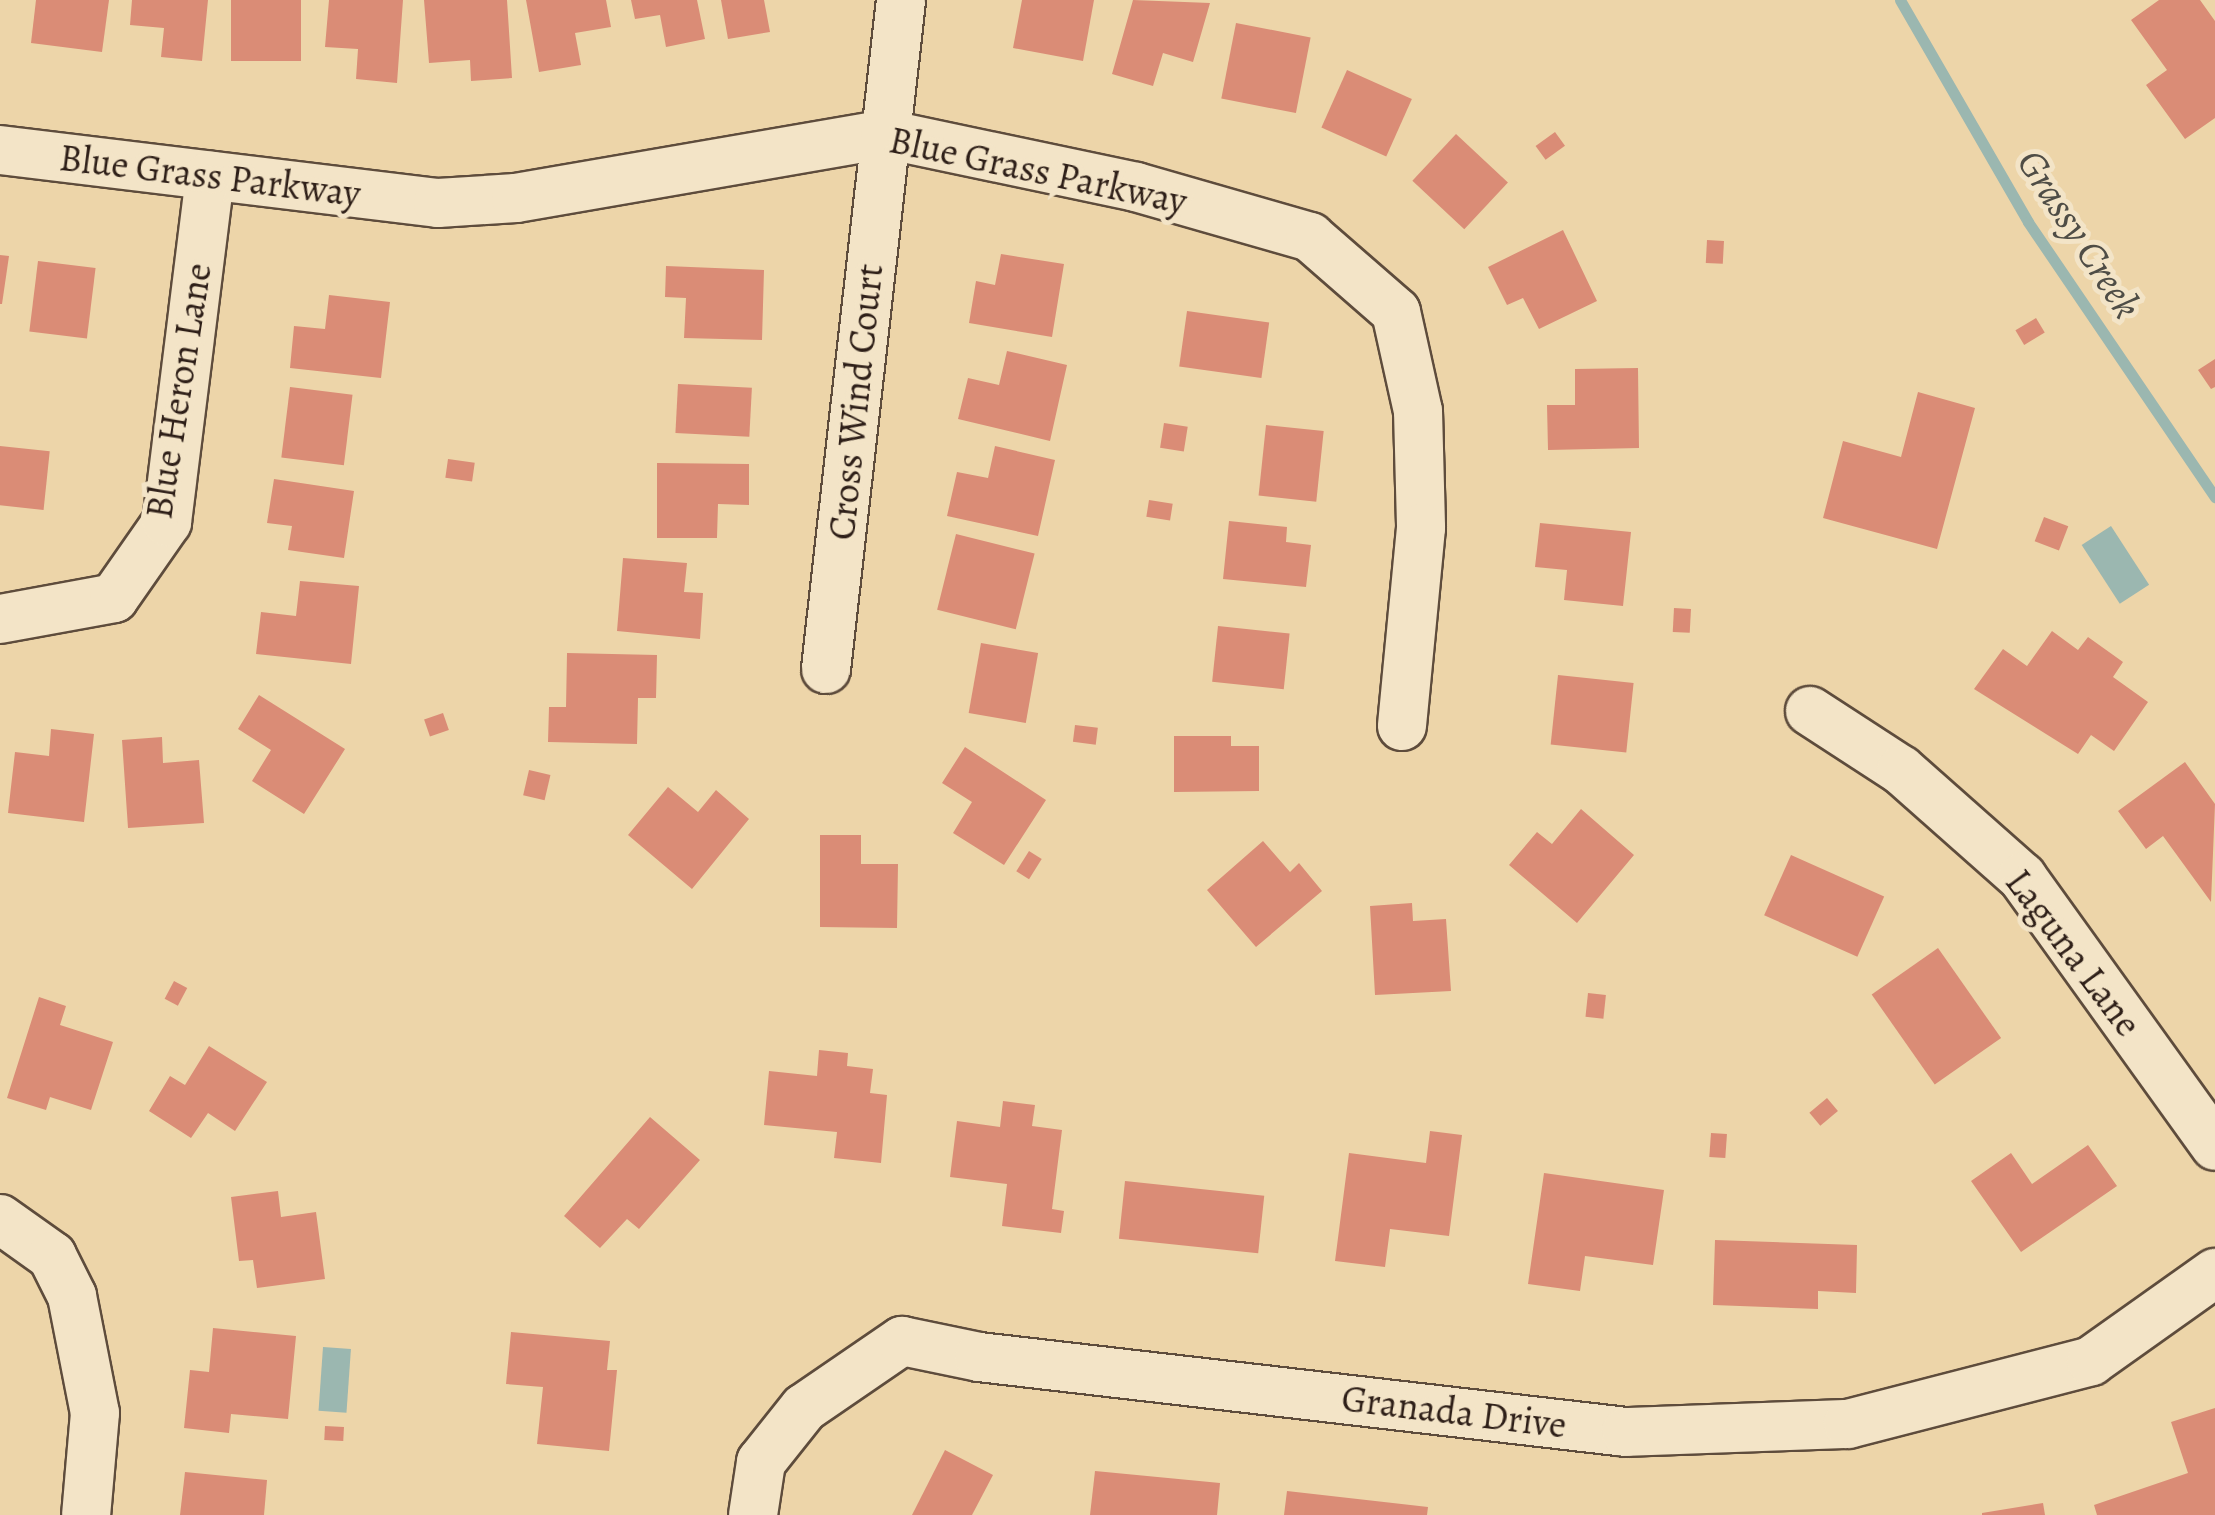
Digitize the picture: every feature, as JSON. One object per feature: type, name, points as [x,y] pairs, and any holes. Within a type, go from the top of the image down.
[{"type":"street","name":"Cross Wind Court","points":[[826,670],[902,0]]},
{"type":"street","name":"Blue Grass Parkway","points":[[0,150],[438,204],[516,198],[885,134],[1136,187],[1310,237],[1396,312],[1418,410],[1421,528],[1402,726]]},
{"type":"street","name":"Blue Heron Lane","points":[[0,619],[114,598],[167,522],[210,176]]},
{"type":"street","name":"Laguna Lane","points":[[1810,711],[1901,770],[2022,877],[2215,1146]]},
{"type":"street","points":[[0,1219],[52,1256],[72,1296],[95,1413],[86,1515]]},
{"type":"street","name":"Granada Drive","points":[[753,1515],[760,1462],[804,1408],[902,1341],[998,1359],[1626,1432],[1848,1424],[2091,1360],[2215,1273]]},
{"type":"water","points":[[2111,526],[2149,585],[2120,604],[2082,545]]},
{"type":"water","points":[[323,1347],[351,1349],[346,1413],[319,1411]]},
{"type":"building","points":[[36,0],[109,0],[102,52],[31,43]]},
{"type":"building","points":[[132,0],[208,0],[202,61],[161,57],[164,28],[130,25]]},
{"type":"building","points":[[231,0],[301,0],[301,61],[231,61]]},
{"type":"building","points":[[329,0],[403,0],[397,83],[356,79],[358,49],[325,47]]},
{"type":"building","points":[[424,0],[507,0],[512,78],[471,81],[470,60],[429,63]]},
{"type":"building","points":[[526,0],[606,0],[611,27],[575,33],[581,65],[539,72]]},
{"type":"building","points":[[631,0],[697,0],[705,39],[666,47],[660,15],[635,19]]},
{"type":"building","points":[[721,0],[764,0],[770,32],[728,39]]},
{"type":"building","points":[[1022,0],[1094,0],[1083,61],[1013,48]]},
{"type":"building","points":[[1133,0],[1210,3],[1193,62],[1163,53],[1153,86],[1112,74]]},
{"type":"building","points":[[2159,0],[2200,0],[2215,21],[2215,118],[2185,139],[2146,85],[2167,70],[2131,20]]},
{"type":"building","points":[[1236,23],[1311,38],[1296,113],[1221,99]]},
{"type":"building","points":[[1347,70],[1412,99],[1386,156],[1321,128]]},
{"type":"building","points":[[1555,132],[1565,146],[1546,160],[1536,146]]},
{"type":"building","points":[[1456,134],[1508,182],[1464,229],[1412,181]]},
{"type":"building","points":[[1563,230],[1597,301],[1539,329],[1523,298],[1507,305],[1488,267]]},
{"type":"building","points":[[1707,240],[1724,241],[1723,264],[1706,263]]},
{"type":"building","points":[[1001,254],[1064,264],[1052,337],[969,323],[976,281],[995,285]]},
{"type":"building","points":[[0,255],[9,256],[2,304],[0,304]]},
{"type":"building","points":[[38,261],[96,268],[87,339],[29,331]]},
{"type":"building","points":[[666,266],[764,270],[762,340],[684,338],[686,298],[665,297]]},
{"type":"building","points":[[329,295],[390,302],[381,378],[290,368],[294,326],[325,329]]},
{"type":"building","points":[[1187,311],[1269,323],[1261,378],[1179,366]]},
{"type":"building","points":[[2036,318],[2045,333],[2024,345],[2015,330]]},
{"type":"building","points":[[1007,351],[1067,365],[1050,441],[958,419],[968,378],[999,385]]},
{"type":"building","points":[[2215,359],[2215,387],[2211,389],[2198,370]]},
{"type":"building","points":[[1638,368],[1639,448],[1548,450],[1547,405],[1575,405],[1575,369]]},
{"type":"building","points":[[678,384],[752,388],[749,437],[675,433]]},
{"type":"building","points":[[290,387],[353,395],[344,465],[281,457]]},
{"type":"building","points":[[1918,392],[1975,408],[1937,549],[1823,518],[1843,441],[1901,457]]},
{"type":"building","points":[[1164,423],[1188,427],[1184,451],[1160,448]]},
{"type":"building","points":[[1266,425],[1324,431],[1316,502],[1259,496]]},
{"type":"building","points":[[0,446],[50,451],[44,510],[0,505]]},
{"type":"building","points":[[995,446],[1055,460],[1038,536],[947,516],[957,472],[988,478]]},
{"type":"building","points":[[448,459],[475,463],[472,482],[445,478]]},
{"type":"building","points":[[657,463],[749,464],[749,505],[718,504],[717,538],[657,538]]},
{"type":"building","points":[[274,479],[354,491],[344,558],[288,550],[292,526],[267,523]]},
{"type":"building","points":[[1149,500],[1173,504],[1170,521],[1146,517]]},
{"type":"building","points":[[2044,517],[2068,526],[2059,551],[2035,541]]},
{"type":"building","points":[[1229,521],[1287,527],[1286,542],[1311,545],[1306,587],[1223,579]]},
{"type":"building","points":[[1540,523],[1631,532],[1623,606],[1564,600],[1567,570],[1535,567]]},
{"type":"building","points":[[956,534],[1035,554],[1016,629],[937,610]]},
{"type":"building","points":[[623,558],[687,563],[684,592],[703,593],[700,639],[617,631]]},
{"type":"building","points":[[300,581],[359,586],[351,664],[256,654],[261,612],[296,616]]},
{"type":"building","points":[[1674,608],[1691,609],[1690,633],[1673,632]]},
{"type":"building","points":[[1218,626],[1290,634],[1284,689],[1212,682]]},
{"type":"building","points":[[2052,631],[2078,650],[2088,637],[2123,662],[2113,677],[2148,702],[2114,751],[2091,735],[2078,754],[1974,689],[2003,649],[2027,666]]},
{"type":"building","points":[[981,643],[1038,653],[1026,723],[969,713]]},
{"type":"building","points":[[567,653],[657,655],[656,698],[638,698],[637,744],[548,742],[549,707],[566,707]]},
{"type":"building","points":[[1558,675],[1634,683],[1626,753],[1551,745]]},
{"type":"building","points":[[259,695],[345,749],[304,814],[252,781],[271,750],[238,729]]},
{"type":"building","points":[[443,713],[449,730],[430,737],[424,720]]},
{"type":"building","points":[[1075,725],[1098,728],[1096,745],[1073,742]]},
{"type":"building","points":[[51,729],[94,734],[84,822],[8,813],[15,752],[49,756]]},
{"type":"building","points":[[1174,736],[1231,736],[1231,746],[1259,746],[1259,791],[1174,792]]},
{"type":"building","points":[[162,737],[163,763],[199,760],[204,823],[128,828],[122,740]]},
{"type":"building","points":[[965,747],[1046,800],[1004,865],[953,833],[972,802],[942,783]]},
{"type":"building","points":[[2185,762],[2215,804],[2211,902],[2163,836],[2146,849],[2118,811]]},
{"type":"building","points":[[529,770],[550,775],[545,800],[523,795]]},
{"type":"building","points":[[668,787],[698,812],[716,790],[749,819],[692,889],[628,835]]},
{"type":"building","points":[[1581,809],[1634,855],[1577,923],[1509,865],[1537,832],[1552,844]]},
{"type":"building","points":[[820,835],[861,835],[861,864],[898,864],[897,928],[820,927]]},
{"type":"building","points":[[1263,841],[1290,872],[1299,863],[1322,891],[1256,947],[1207,890]]},
{"type":"building","points":[[1029,851],[1042,859],[1029,879],[1016,871]]},
{"type":"building","points":[[1791,855],[1884,896],[1857,957],[1764,915]]},
{"type":"building","points":[[1412,903],[1413,921],[1446,919],[1451,991],[1375,995],[1370,906]]},
{"type":"building","points":[[1938,948],[2001,1038],[1935,1085],[1872,994]]},
{"type":"building","points":[[174,981],[187,988],[178,1006],[165,999]]},
{"type":"building","points":[[1588,993],[1606,995],[1603,1019],[1585,1017]]},
{"type":"building","points":[[39,997],[66,1006],[60,1025],[113,1042],[91,1110],[50,1097],[46,1110],[7,1098]]},
{"type":"building","points":[[209,1046],[267,1082],[235,1131],[208,1113],[191,1138],[149,1111],[170,1076],[185,1085]]},
{"type":"building","points":[[819,1050],[848,1053],[847,1066],[873,1069],[870,1093],[887,1095],[881,1163],[834,1158],[837,1132],[764,1125],[769,1071],[817,1076]]},
{"type":"building","points":[[1827,1098],[1838,1111],[1820,1126],[1809,1113]]},
{"type":"building","points":[[1003,1101],[1035,1105],[1032,1126],[1062,1130],[1052,1209],[1064,1211],[1061,1233],[1002,1226],[1007,1184],[950,1177],[957,1121],[1000,1127]]},
{"type":"building","points":[[650,1117],[700,1160],[639,1229],[627,1219],[600,1248],[564,1216]]},
{"type":"building","points":[[1430,1131],[1462,1135],[1449,1236],[1390,1229],[1385,1267],[1335,1261],[1349,1153],[1426,1163]]},
{"type":"building","points":[[1711,1133],[1727,1134],[1725,1158],[1709,1157]]},
{"type":"building","points":[[2088,1145],[2117,1186],[2021,1252],[1971,1181],[2011,1153],[2032,1184]]},
{"type":"building","points":[[1544,1173],[1664,1190],[1653,1265],[1585,1256],[1580,1291],[1528,1284]]},
{"type":"building","points":[[1125,1181],[1264,1196],[1258,1253],[1119,1239]]},
{"type":"building","points":[[278,1191],[281,1217],[316,1212],[325,1279],[257,1288],[253,1260],[239,1261],[231,1197]]},
{"type":"building","points":[[1715,1240],[1857,1245],[1856,1293],[1818,1291],[1818,1309],[1713,1305]]},
{"type":"building","points":[[213,1328],[296,1336],[288,1419],[231,1414],[229,1433],[184,1428],[190,1370],[209,1372]]},
{"type":"building","points":[[511,1332],[610,1341],[607,1370],[617,1370],[609,1451],[537,1444],[543,1387],[506,1384]]},
{"type":"building","points":[[2215,1408],[2215,1515],[2097,1515],[2094,1505],[2188,1473],[2171,1422]]},
{"type":"building","points":[[325,1426],[344,1427],[343,1441],[324,1440]]},
{"type":"building","points":[[945,1450],[993,1475],[972,1515],[912,1515]]},
{"type":"building","points":[[1095,1471],[1220,1483],[1217,1515],[1090,1515]]},
{"type":"building","points":[[185,1472],[267,1480],[264,1515],[180,1515]]},
{"type":"building","points":[[1287,1491],[1428,1507],[1427,1515],[1284,1515]]},
{"type":"building","points":[[2043,1503],[2045,1515],[1982,1515],[1982,1513]]},
{"type":"waterway","name":"Grassy Creek","points":[[1900,0],[2028,222],[2215,497]]}]
